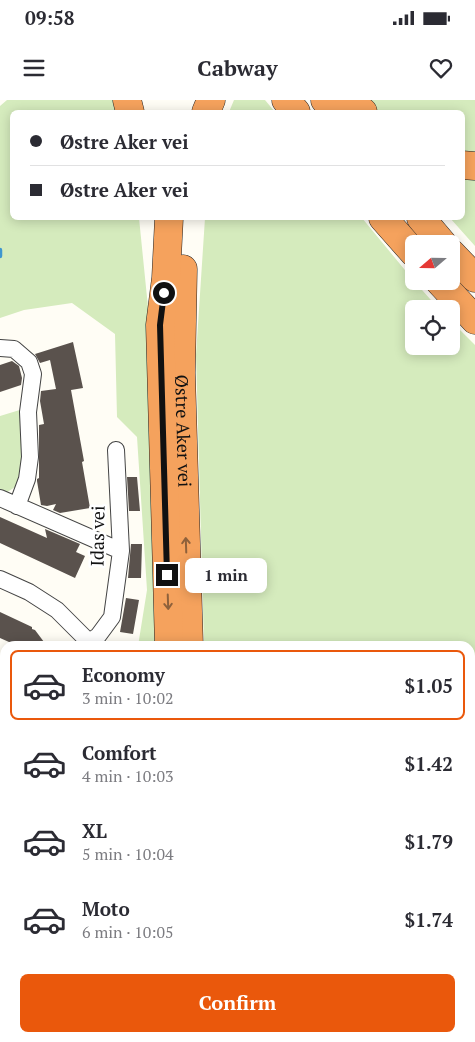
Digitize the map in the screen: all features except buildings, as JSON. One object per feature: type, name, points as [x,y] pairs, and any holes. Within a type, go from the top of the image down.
[{"type":"highway","points":[[286,100],[294,110]]},
{"type":"highway","points":[[325,100],[333,110]]},
{"type":"highway","points":[[349,100],[361,110]]},
{"type":"highway","points":[[149,220],[160,325]]},
{"type":"highway","name":"Østre Aker vei","points":[[169,220],[166,278],[160,325],[169,641]]},
{"type":"highway","name":"Østre Aker vei","points":[[186,220],[180,338],[189,641]]},
{"type":"highway","points":[[385,220],[405,243]]},
{"type":"highway","points":[[423,220],[435,235]]},
{"type":"highway","points":[[460,262],[475,278]]},
{"type":"highway","points":[[447,290],[475,320]]},
{"type":"street","points":[[0,348],[14,349],[29,362],[33,374],[28,412],[30,457],[27,479],[17,506]]},
{"type":"street","name":"Idas vei","points":[[93,641],[112,617],[122,550],[116,450]]},
{"type":"street","points":[[0,498],[122,550]]},
{"type":"street","name":"Idas vei","points":[[0,579],[29,592],[57,610],[87,641]]},
{"type":"green space","points":[[7,100],[114,100],[116,110],[10,110],[10,220],[139,220],[149,317],[160,641],[139,641],[147,590],[137,437],[117,417],[115,334],[72,303],[24,310],[0,318],[0,106]]},
{"type":"green space","points":[[234,100],[265,100],[273,110],[230,110]]},
{"type":"green space","points":[[354,100],[475,100],[475,246],[452,220],[465,220],[465,110],[362,110]]},
{"type":"green space","points":[[205,220],[364,220],[405,270],[405,290],[422,290],[431,300],[405,300],[405,355],[460,355],[460,330],[475,345],[475,641],[204,641],[196,355]]},
{"type":"green space","points":[[23,409],[26,457],[18,485],[6,493],[0,490],[0,416]]},
{"type":"waterway","points":[[0,250],[0,256]]},
{"type":"route","points":[[164,293],[160,325],[167,575]]}]
